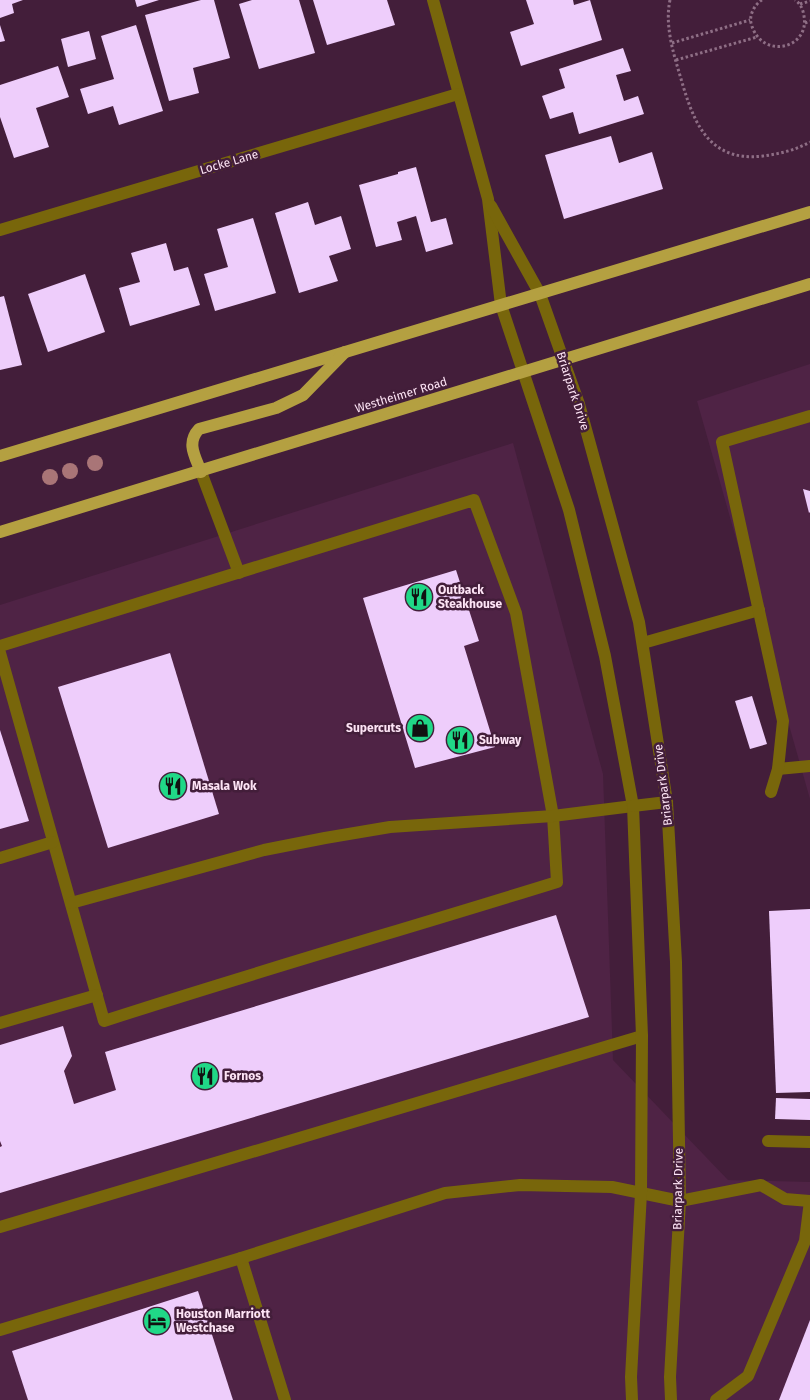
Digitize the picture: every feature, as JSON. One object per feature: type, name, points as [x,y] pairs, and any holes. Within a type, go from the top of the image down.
[{"type":"main road","points":[[0,456],[810,212]]},
{"type":"main road","name":"Westheimer Road","points":[[0,532],[810,284]]},
{"type":"main road","points":[[201,472],[192,446],[193,436],[199,429],[276,408],[303,394],[347,351]]},
{"type":"street","name":"Briarpark Drive","points":[[433,0],[488,199],[501,305],[569,510],[605,656],[633,806],[642,1036],[641,1193],[631,1377],[632,1400]]},
{"type":"street","name":"Locke Lane","points":[[0,230],[458,94]]},
{"type":"street","name":"Briarpark Drive","points":[[488,199],[540,294],[564,360],[639,622],[643,643],[667,802],[676,962],[680,1201],[670,1377],[671,1400]]},
{"type":"street","points":[[771,792],[778,769],[783,721],[722,442],[810,416]]},
{"type":"street","points":[[201,472],[239,573]]},
{"type":"street","points":[[0,646],[474,500],[516,613],[552,816],[557,882],[231,980],[104,1021],[0,654]]},
{"type":"street","points":[[643,643],[759,610]]},
{"type":"street","points":[[778,769],[810,766]]},
{"type":"street","points":[[71,903],[264,850],[325,838],[390,827],[552,816],[667,802]]},
{"type":"street","points":[[0,858],[53,842]]},
{"type":"street","points":[[0,1023],[97,995]]},
{"type":"street","points":[[0,1227],[642,1036]]},
{"type":"street","points":[[768,1141],[810,1142]]},
{"type":"street","points":[[0,1330],[241,1258],[445,1193],[520,1185],[612,1187],[680,1201],[761,1185],[786,1199],[810,1201],[805,1241],[748,1376],[716,1400]]},
{"type":"street","points":[[241,1258],[285,1400]]},
{"type":"path","points":[[670,0],[668,6],[669,29],[691,109],[701,130],[716,147],[734,156],[756,156],[780,153],[810,142]]},
{"type":"path","points":[[762,0],[753,11],[750,20],[757,37],[764,44],[775,48],[786,46],[797,39],[804,29],[803,10],[795,0]]},
{"type":"path","points":[[800,4],[810,1]]},
{"type":"path","points":[[672,43],[750,20]]},
{"type":"path","points":[[805,23],[810,21]]},
{"type":"path","points":[[676,60],[757,37]]},
{"type":"shaded area","points":[[810,364],[810,799],[697,401]]},
{"type":"shaded area","points":[[513,443],[603,774],[613,1060],[728,1180],[810,1182],[810,1400],[0,1400],[0,605]]},
{"type":"building","points":[[0,0],[23,0],[12,4],[14,13],[0,18]]},
{"type":"building","points":[[135,0],[159,0],[137,7]]},
{"type":"building","points":[[201,0],[214,0],[230,58],[193,68],[199,93],[169,101],[145,15]]},
{"type":"building","points":[[252,0],[299,0],[315,53],[259,69],[239,4]]},
{"type":"building","points":[[313,0],[387,0],[395,25],[327,45]]},
{"type":"building","points":[[526,0],[573,0],[574,5],[590,0],[602,40],[521,66],[510,32],[534,24]]},
{"type":"building","points":[[0,25],[5,41],[0,42]]},
{"type":"building","points":[[136,25],[163,111],[119,125],[113,106],[88,114],[80,89],[114,79],[101,36]]},
{"type":"building","points":[[89,31],[96,59],[68,67],[61,39]]},
{"type":"building","points":[[623,48],[631,71],[616,75],[624,101],[638,96],[644,114],[579,134],[573,112],[550,119],[542,96],[565,88],[559,69]]},
{"type":"building","points":[[58,66],[69,97],[36,108],[49,147],[14,158],[0,117],[0,85]]},
{"type":"building","points":[[611,136],[619,163],[652,152],[663,189],[564,219],[545,155]]},
{"type":"building","points":[[416,167],[431,222],[446,218],[453,244],[426,252],[416,216],[397,222],[402,240],[376,247],[359,185]]},
{"type":"building","points":[[308,202],[315,225],[341,216],[351,249],[329,256],[338,281],[299,293],[275,213]]},
{"type":"building","points":[[253,218],[276,293],[215,311],[204,274],[228,267],[217,229]]},
{"type":"building","points":[[166,243],[174,271],[188,267],[200,305],[130,326],[119,288],[140,282],[131,253]]},
{"type":"building","points":[[85,274],[105,332],[48,352],[28,294]]},
{"type":"building","points":[[4,296],[22,365],[0,370],[0,297]]},
{"type":"building","points":[[803,489],[810,491],[809,513]]},
{"type":"building","points":[[456,570],[479,641],[464,646],[495,747],[415,768],[363,598]]},
{"type":"building","points":[[170,653],[219,814],[108,848],[58,687]]},
{"type":"building","points":[[752,696],[767,744],[750,749],[735,701]]},
{"type":"building","points":[[0,730],[29,821],[0,829]]},
{"type":"building","points":[[810,909],[810,1092],[776,1093],[769,911]]},
{"type":"building","points":[[556,915],[589,1017],[0,1193],[0,1147],[2,1146],[0,1141],[0,1045],[63,1026],[72,1056],[64,1071],[74,1104],[116,1090],[105,1052]]},
{"type":"building","points":[[776,1098],[810,1099],[810,1120],[775,1119]]},
{"type":"building","name":"Houston Marriott Westchase","points":[[198,1291],[233,1400],[28,1400],[12,1351]]},
{"type":"building","points":[[810,1320],[810,1400],[779,1400]]},
{"type":"place","name":"Outback Steakhouse","points":[[419,597]]},
{"type":"place","name":"Supercuts","points":[[420,728]]},
{"type":"place","name":"Subway","points":[[460,740]]},
{"type":"place","name":"Masala Wok","points":[[173,786]]},
{"type":"place","name":"Fornos","points":[[205,1076]]},
{"type":"place","name":"Houston Marriott Westchase","points":[[157,1321]]}]
